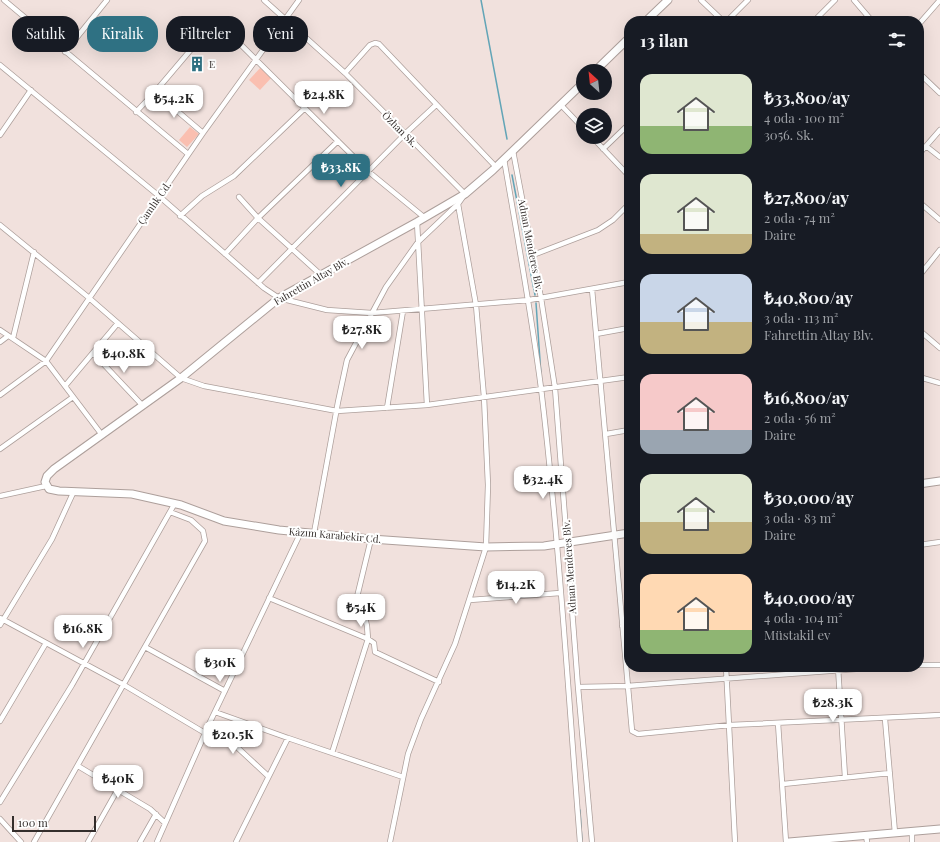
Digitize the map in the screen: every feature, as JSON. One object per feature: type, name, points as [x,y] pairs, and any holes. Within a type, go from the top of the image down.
[{"type":"street","points":[[4,0],[23,16]]},
{"type":"street","points":[[79,34],[106,0]]},
{"type":"street","name":"Özhan Sk.","points":[[264,0],[282,16]]},
{"type":"street","name":"Çamlık Cd.","points":[[289,16],[299,0]]},
{"type":"street","points":[[654,16],[668,0]]},
{"type":"street","points":[[701,0],[717,16]]},
{"type":"street","points":[[732,16],[748,0]]},
{"type":"street","points":[[819,16],[835,0]]},
{"type":"street","points":[[854,0],[868,16]]},
{"type":"street","points":[[924,18],[940,0]]},
{"type":"street","points":[[136,112],[155,92],[216,20],[257,59],[369,172],[425,218]]},
{"type":"street","name":"Özhan Sk.","points":[[308,40],[345,73],[465,194]]},
{"type":"street","points":[[345,73],[368,47],[376,43],[496,167]]},
{"type":"street","points":[[602,64],[624,43]]},
{"type":"street","points":[[65,52],[188,154]]},
{"type":"street","name":"Çamlık Cd.","points":[[0,395],[46,361],[88,297],[188,154],[262,52]]},
{"type":"street","points":[[0,64],[159,196],[258,283],[279,298],[327,310],[372,313],[529,300],[624,283]]},
{"type":"street","points":[[924,78],[940,93]]},
{"type":"street","name":"Fahrettin Altay Blv.","points":[[46,486],[46,479],[54,469],[181,378],[279,298],[425,218],[465,194],[513,151],[576,89]]},
{"type":"street","points":[[0,135],[31,90]]},
{"type":"street","points":[[155,92],[203,133]]},
{"type":"street","points":[[560,104],[576,121]]},
{"type":"street","points":[[258,283],[405,134],[436,105]]},
{"type":"street","points":[[180,216],[202,196],[234,176],[305,108]]},
{"type":"street","points":[[603,150],[624,129]]},
{"type":"street","points":[[924,148],[940,130]]},
{"type":"street","points":[[225,254],[258,218],[338,141]]},
{"type":"street","points":[[598,144],[624,171]]},
{"type":"street","points":[[926,146],[940,157]]},
{"type":"street","name":"Adnan Menderes Blv.","points":[[513,151],[541,298],[555,388],[578,687],[592,842]]},
{"type":"street","name":"Adnan Menderes Blv.","points":[[504,159],[529,300],[541,389],[556,545],[580,842]]},
{"type":"street","points":[[314,533],[348,360],[386,286],[418,242],[458,204],[465,194]]},
{"type":"street","points":[[239,196],[258,218],[291,250],[321,274]]},
{"type":"street","points":[[390,842],[402,777],[414,736],[455,644],[486,547],[488,485],[484,397],[476,305],[458,204]]},
{"type":"street","points":[[924,206],[940,220]]},
{"type":"street","points":[[533,255],[598,230],[613,220],[624,209]]},
{"type":"street","points":[[417,222],[427,405]]},
{"type":"street","points":[[0,225],[88,297],[181,378],[204,386],[337,411],[427,405],[624,378]]},
{"type":"street","points":[[924,267],[940,250]]},
{"type":"street","points":[[0,342],[10,337],[34,252]]},
{"type":"street","points":[[592,289],[602,381],[624,650]]},
{"type":"street","points":[[387,408],[403,311]]},
{"type":"street","points":[[66,386],[94,354],[118,323]]},
{"type":"street","points":[[596,334],[624,329]]},
{"type":"street","points":[[0,330],[46,361],[102,435]]},
{"type":"street","points":[[924,334],[940,348]]},
{"type":"street","points":[[94,354],[143,406]]},
{"type":"street","points":[[924,378],[940,382]]},
{"type":"street","points":[[0,449],[73,397]]},
{"type":"street","points":[[606,434],[624,431]]},
{"type":"street","points":[[924,483],[940,481]]},
{"type":"street","points":[[0,496],[11,495],[46,486]]},
{"type":"street","name":"Kâzım Karabekir Cd.","points":[[46,486],[49,489],[59,491],[132,494],[175,503],[224,521],[300,532],[371,539],[486,547],[556,545],[567,541],[624,534]]},
{"type":"street","points":[[0,624],[1,619],[52,539],[74,491]]},
{"type":"street","points":[[0,492],[11,495]]},
{"type":"street","points":[[0,802],[85,663],[175,503]]},
{"type":"street","points":[[34,842],[205,541],[203,532],[191,520],[170,512]]},
{"type":"street","points":[[157,842],[210,722],[300,532]]},
{"type":"street","points":[[332,753],[368,639],[364,612],[357,597],[371,539]]},
{"type":"street","points":[[924,544],[940,542]]},
{"type":"street","points":[[470,600],[560,593]]},
{"type":"street","points":[[269,598],[368,639],[374,643],[375,652],[439,682]]},
{"type":"street","points":[[1,619],[85,663],[205,733]]},
{"type":"street","points":[[0,721],[46,643]]},
{"type":"street","points":[[145,647],[225,691]]},
{"type":"street","points":[[924,665],[940,665]]},
{"type":"street","points":[[626,672],[631,726],[632,731],[635,734],[730,726],[940,715]]},
{"type":"street","points":[[726,672],[735,842]]},
{"type":"street","points":[[578,687],[627,686],[801,672]]},
{"type":"street","points":[[838,672],[845,777]]},
{"type":"street","points":[[215,712],[402,777]]},
{"type":"street","points":[[885,719],[896,833]]},
{"type":"street","points":[[210,722],[268,776]]},
{"type":"street","points":[[778,724],[788,842],[866,839],[896,833],[940,829]]},
{"type":"street","points":[[236,842],[288,738]]},
{"type":"street","points":[[78,766],[118,789],[156,814],[165,823]]},
{"type":"street","points":[[783,784],[890,773]]},
{"type":"street","points":[[88,842],[118,789]]},
{"type":"street","points":[[140,842],[156,814]]},
{"type":"street","points":[[0,819],[20,842]]},
{"type":"street","points":[[912,831],[912,842]]},
{"type":"shaded area","points":[[262,66],[273,76],[260,90],[249,80]]},
{"type":"shaded area","points":[[190,127],[199,134],[187,147],[179,140]]},
{"type":"waterway","points":[[481,0],[507,139]]},
{"type":"waterway","points":[[512,175],[535,295]]},
{"type":"waterway","points":[[536,303],[541,375]]},
{"type":"waterway","points":[[580,810],[582,842]]},
{"type":"place","name":"E","points":[[197,64]]}]
